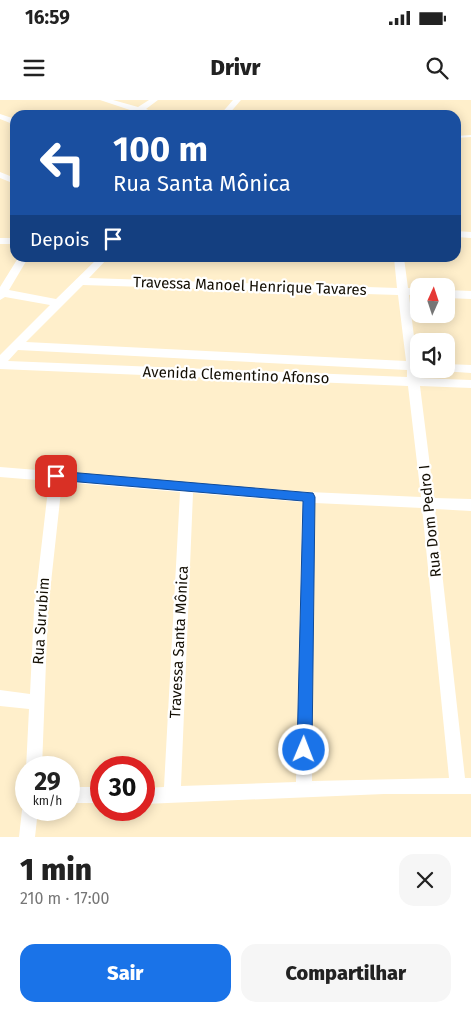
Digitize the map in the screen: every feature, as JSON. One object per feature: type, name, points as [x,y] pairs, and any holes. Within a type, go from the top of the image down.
[{"type":"street","points":[[104,100],[131,110]]},
{"type":"street","points":[[139,110],[154,100]]},
{"type":"street","points":[[228,110],[237,100]]},
{"type":"street","points":[[21,262],[1,294],[58,303]]},
{"type":"street","points":[[0,362],[98,262]]},
{"type":"street","name":"Rua Dom Pedro I","points":[[399,262],[410,335]]},
{"type":"street","name":"Travessa Manoel Henrique Tavares","points":[[81,280],[410,291]]},
{"type":"street","points":[[455,294],[471,295]]},
{"type":"street","name":"Avenida Clementino Afonso","points":[[16,346],[410,366]]},
{"type":"street","points":[[266,358],[267,376]]},
{"type":"street","name":"Avenida Clementino Afonso","points":[[0,366],[471,384]]},
{"type":"street","points":[[455,368],[471,369]]},
{"type":"street","name":"Rua Dom Pedro I","points":[[414,378],[464,786]]},
{"type":"street","points":[[0,472],[309,497],[471,505]]},
{"type":"street","name":"Rua Surubim","points":[[35,756],[41,610],[56,476]]},
{"type":"street","name":"Travessa Santa Mônica","points":[[172,796],[187,488]]},
{"type":"street","points":[[304,789],[309,497]]},
{"type":"street","points":[[0,698],[37,702]]},
{"type":"street","points":[[155,796],[304,789],[464,786]]},
{"type":"street","points":[[27,837],[29,821]]},
{"type":"route","points":[[56,476],[309,497],[304,750]]}]
